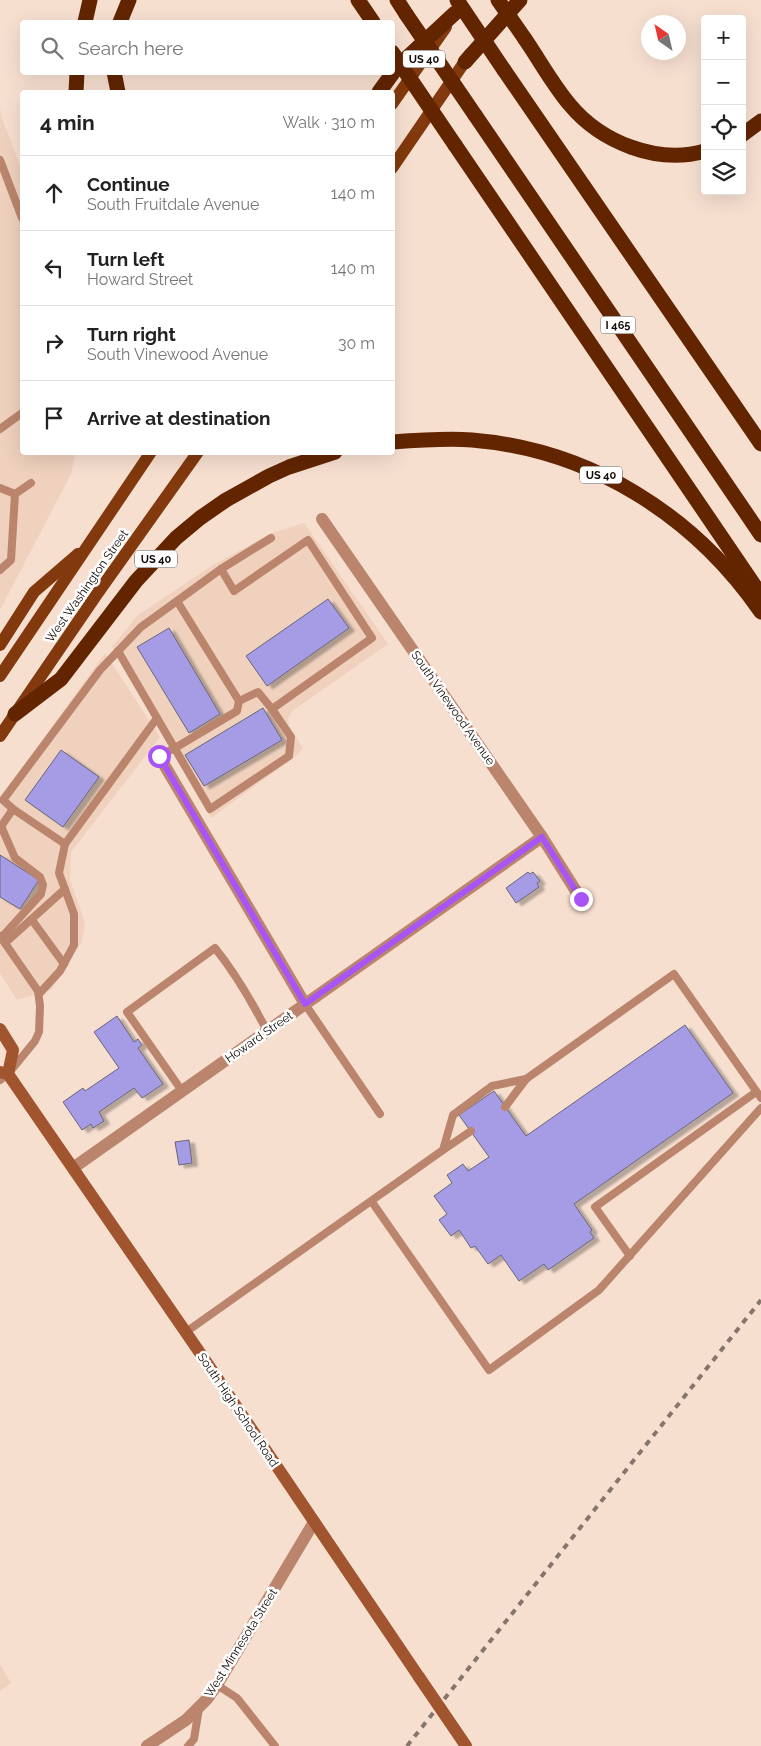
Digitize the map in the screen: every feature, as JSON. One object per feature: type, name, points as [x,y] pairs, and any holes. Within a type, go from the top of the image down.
[{"type":"highway","points":[[85,20],[90,0]]},
{"type":"highway","points":[[121,20],[129,0]]},
{"type":"highway","points":[[358,0],[371,20]]},
{"type":"highway","name":"I 465","points":[[396,0],[761,535]]},
{"type":"highway","points":[[498,0],[571,106],[595,128],[609,137],[646,152],[681,154],[701,152]]},
{"type":"highway","points":[[465,62],[520,0]]},
{"type":"highway","points":[[395,70],[456,7],[504,70],[761,444]]},
{"type":"highway","points":[[395,56],[761,595]]},
{"type":"highway","points":[[76,90],[77,75]]},
{"type":"highway","points":[[115,75],[118,90]]},
{"type":"highway","points":[[380,90],[391,75]]},
{"type":"highway","points":[[746,132],[761,121]]},
{"type":"highway","name":"US 40","points":[[395,442],[440,439],[472,440],[534,451],[590,470],[635,492],[663,510],[688,530],[744,587],[761,612]]},
{"type":"highway","name":"US 40","points":[[15,714],[62,679],[136,581],[176,538],[226,500],[269,476],[289,467],[326,455]]},
{"type":"main road","name":"US 40","points":[[395,99],[456,7],[464,0]]},
{"type":"main road","points":[[395,164],[507,0]]},
{"type":"main road","name":"West Washington Street","points":[[0,676],[149,455]]},
{"type":"main road","name":"West Washington Street","points":[[0,736],[97,594],[196,455]]},
{"type":"main road","points":[[0,645],[34,592],[93,540]]},
{"type":"street","name":"South Vinewood Avenue","points":[[322,519],[542,837],[581,899]]},
{"type":"street","points":[[159,756],[305,1004]]},
{"type":"street","name":"Howard Street","points":[[73,1168],[542,837]]},
{"type":"street","points":[[0,1029],[13,1050],[3,1076]]},
{"type":"street","name":"South High School Road","points":[[3,1076],[73,1168],[466,1746]]},
{"type":"street","name":"West Minnesota Street","points":[[147,1746],[186,1720],[199,1708],[217,1685],[314,1522]]},
{"type":"lane","points":[[0,160],[20,213]]},
{"type":"lane","points":[[0,429],[20,414]]},
{"type":"lane","points":[[0,570],[11,560],[15,494],[31,482]]},
{"type":"lane","points":[[0,488],[15,494]]},
{"type":"lane","points":[[65,844],[13,809],[3,800],[100,670],[141,627],[220,569],[271,538]]},
{"type":"lane","points":[[220,569],[234,591],[308,540],[372,638],[272,709]]},
{"type":"lane","points":[[177,601],[239,701]]},
{"type":"lane","points":[[118,651],[175,748],[210,809],[290,756],[291,737],[258,692],[239,701],[236,710],[175,748],[159,756]]},
{"type":"lane","points":[[39,994],[60,971],[74,945],[74,914],[59,874],[65,844],[157,718]]},
{"type":"lane","points":[[2,939],[40,894],[43,885],[40,877],[15,858],[1,827],[13,809]]},
{"type":"lane","points":[[2,939],[32,920],[65,889]]},
{"type":"lane","points":[[32,920],[64,964]]},
{"type":"lane","points":[[2,939],[39,994],[40,1006],[39,1032],[35,1041],[3,1076]]},
{"type":"lane","points":[[182,1091],[127,1012],[215,948],[253,1002],[267,1031]]},
{"type":"lane","points":[[505,1107],[526,1079],[674,974],[759,1095],[595,1207],[630,1256]]},
{"type":"lane","points":[[305,1004],[380,1114]]},
{"type":"lane","points":[[443,1150],[453,1115],[492,1086],[526,1079]]},
{"type":"lane","points":[[372,1202],[489,1370],[599,1290],[761,1108]]},
{"type":"lane","points":[[186,1332],[471,1131]]},
{"type":"lane","points":[[217,1685],[237,1698],[275,1746]]},
{"type":"lane","points":[[188,1746],[194,1739],[199,1708]]},
{"type":"shaded area","points":[[0,103],[1,115],[20,166],[20,455],[75,455],[71,474],[0,610]]},
{"type":"shaded area","points":[[304,523],[388,644],[292,711],[288,719],[289,726],[303,748],[295,757],[211,818],[112,647],[138,615],[213,565],[272,533]]},
{"type":"shaded area","points":[[105,653],[160,737],[71,852],[70,880],[85,923],[82,941],[51,990],[17,1000],[0,973],[0,799]]},
{"type":"shaded area","points":[[0,1664],[11,1683],[0,1691]]},
{"type":"building","points":[[328,599],[349,628],[267,686],[246,656]]},
{"type":"building","points":[[169,628],[220,714],[189,733],[137,647]]},
{"type":"building","points":[[263,708],[282,740],[204,786],[185,755]]},
{"type":"building","points":[[61,750],[99,777],[63,827],[25,800]]},
{"type":"building","points":[[0,855],[39,880],[20,909],[0,897]]},
{"type":"building","points":[[528,872],[530,874],[533,872],[540,881],[537,883],[539,887],[516,903],[506,888]]},
{"type":"building","points":[[117,1016],[134,1042],[138,1039],[142,1045],[138,1048],[163,1084],[142,1098],[134,1088],[99,1112],[104,1121],[93,1128],[91,1124],[82,1130],[63,1102],[83,1088],[85,1091],[119,1068],[94,1032]]},
{"type":"building","points":[[685,1025],[733,1093],[574,1204],[592,1230],[590,1232],[594,1238],[548,1270],[544,1264],[519,1281],[501,1255],[488,1264],[475,1246],[471,1248],[459,1230],[451,1236],[439,1220],[447,1214],[434,1196],[452,1183],[447,1175],[463,1164],[468,1171],[489,1157],[459,1115],[494,1091],[526,1136]]},
{"type":"building","points":[[189,1140],[192,1163],[179,1165],[175,1142]]},
{"type":"railway","points":[[407,1746],[761,1300]]},
{"type":"route","points":[[159,756],[305,1004],[542,837],[581,899]]}]
